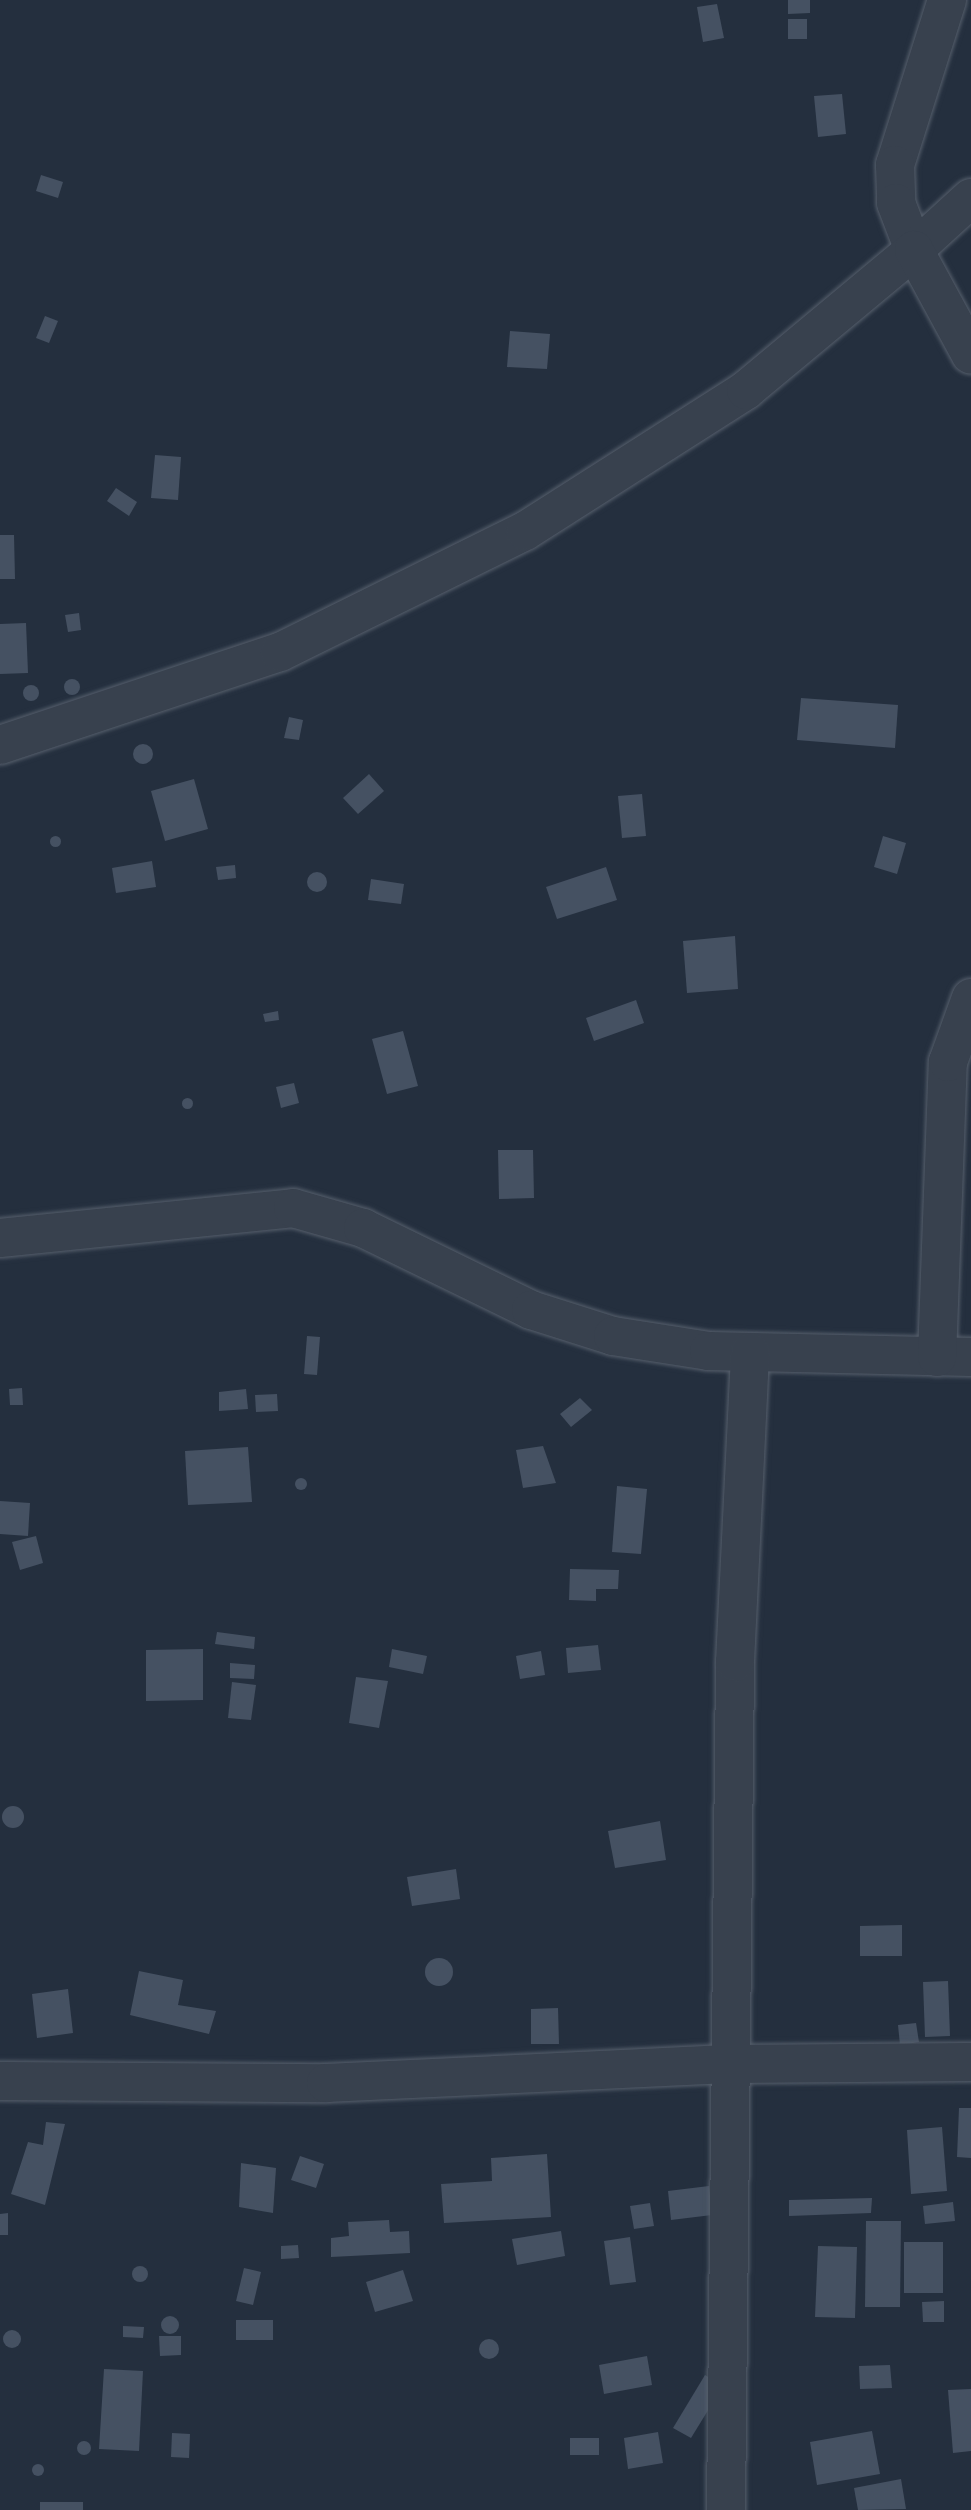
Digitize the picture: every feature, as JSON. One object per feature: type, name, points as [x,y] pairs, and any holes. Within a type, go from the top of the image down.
[{"type":"street","points":[[947,0],[895,165],[896,203],[914,250],[971,355]]},
{"type":"street","points":[[0,746],[280,652],[525,531],[746,390],[971,198]]},
{"type":"street","points":[[0,1238],[293,1208],[363,1228],[531,1310],[613,1336],[750,1352],[954,1357],[948,1062],[971,998]]},
{"type":"street","points":[[726,2510],[736,1662],[750,1352]]},
{"type":"street","points":[[0,2080],[326,2084],[733,2064],[971,2062]]},
{"type":"building","points":[[788,0],[810,0],[810,13],[788,14]]},
{"type":"building","points":[[717,4],[724,38],[703,42],[697,7]]},
{"type":"building","points":[[788,19],[807,19],[807,39],[788,39]]},
{"type":"building","points":[[842,94],[846,134],[818,137],[814,96]]},
{"type":"building","points":[[41,175],[63,182],[58,198],[36,191]]},
{"type":"building","points":[[45,316],[58,321],[49,343],[36,338]]},
{"type":"building","points":[[510,331],[550,334],[547,369],[507,367]]},
{"type":"building","points":[[155,455],[181,457],[178,500],[151,498]]},
{"type":"building","points":[[116,488],[137,502],[129,516],[107,501]]},
{"type":"building","points":[[0,535],[14,535],[15,579],[0,579]]},
{"type":"building","points":[[79,613],[81,630],[68,632],[65,615]]},
{"type":"building","points":[[26,623],[28,673],[0,674],[0,624]]},
{"type":"building","points":[[72,679],[80,687],[72,695],[64,687]]},
{"type":"building","points":[[31,685],[39,693],[31,701],[23,693]]},
{"type":"building","points":[[801,698],[898,705],[895,748],[797,740]]},
{"type":"building","points":[[289,717],[303,720],[299,740],[284,738]]},
{"type":"building","points":[[143,744],[153,754],[143,764],[133,754]]},
{"type":"building","points":[[369,774],[384,791],[358,814],[343,798]]},
{"type":"building","points":[[194,779],[208,829],[165,841],[151,791]]},
{"type":"building","points":[[642,794],[646,836],[622,838],[618,796]]},
{"type":"building","points":[[55,835],[61,841],[55,847],[49,841]]},
{"type":"building","points":[[883,836],[906,843],[897,874],[874,867]]},
{"type":"building","points":[[152,861],[156,887],[116,893],[112,868]]},
{"type":"building","points":[[235,865],[236,878],[218,880],[216,867]]},
{"type":"building","points":[[606,867],[617,900],[557,919],[546,887]]},
{"type":"building","points":[[317,872],[327,882],[317,892],[307,882]]},
{"type":"building","points":[[371,879],[404,884],[401,904],[368,900]]},
{"type":"building","points":[[735,936],[738,989],[687,993],[683,941]]},
{"type":"building","points":[[636,1000],[644,1023],[594,1041],[586,1018]]},
{"type":"building","points":[[278,1011],[279,1020],[265,1022],[263,1014]]},
{"type":"building","points":[[403,1031],[418,1086],[387,1094],[372,1039]]},
{"type":"building","points":[[294,1083],[299,1103],[281,1108],[276,1087]]},
{"type":"building","points":[[187,1098],[192,1103],[187,1108],[182,1103]]},
{"type":"building","points":[[498,1150],[533,1150],[534,1198],[499,1199]]},
{"type":"building","points":[[307,1336],[320,1337],[317,1375],[304,1374]]},
{"type":"building","points":[[22,1388],[23,1405],[10,1405],[9,1389]]},
{"type":"building","points":[[246,1389],[248,1409],[219,1411],[219,1392]]},
{"type":"building","points":[[277,1394],[278,1411],[256,1412],[255,1395]]},
{"type":"building","points":[[580,1398],[592,1410],[571,1427],[560,1414]]},
{"type":"building","points":[[543,1446],[556,1483],[523,1488],[516,1450]]},
{"type":"building","points":[[248,1447],[252,1502],[188,1505],[185,1451]]},
{"type":"building","points":[[301,1478],[307,1484],[301,1490],[295,1484]]},
{"type":"building","points":[[617,1486],[647,1489],[641,1554],[612,1552]]},
{"type":"building","points":[[0,1501],[30,1503],[28,1536],[0,1534]]},
{"type":"building","points":[[36,1536],[43,1563],[20,1570],[12,1542]]},
{"type":"building","points":[[570,1569],[619,1570],[618,1589],[596,1589],[596,1601],[569,1600]]},
{"type":"building","points":[[217,1632],[255,1637],[254,1649],[215,1644]]},
{"type":"building","points":[[598,1645],[601,1670],[568,1673],[566,1648]]},
{"type":"building","points":[[203,1649],[203,1700],[146,1701],[146,1650]]},
{"type":"building","points":[[392,1649],[427,1656],[423,1674],[389,1667]]},
{"type":"building","points":[[541,1651],[545,1675],[520,1679],[516,1656]]},
{"type":"building","points":[[230,1663],[255,1665],[254,1679],[230,1678]]},
{"type":"building","points":[[356,1677],[388,1681],[379,1728],[349,1723]]},
{"type":"building","points":[[232,1682],[256,1685],[251,1720],[228,1718]]},
{"type":"building","points":[[13,1806],[21,1809],[21,1825],[13,1828],[5,1825],[2,1817],[5,1809]]},
{"type":"building","points":[[660,1821],[666,1860],[615,1868],[608,1831]]},
{"type":"building","points":[[456,1869],[460,1899],[412,1906],[407,1877]]},
{"type":"building","points":[[902,1925],[902,1956],[860,1956],[860,1926]]},
{"type":"building","points":[[439,1958],[449,1962],[453,1972],[449,1982],[439,1986],[429,1982],[425,1972],[429,1962]]},
{"type":"building","points":[[139,1971],[183,1980],[178,2005],[216,2011],[209,2034],[130,2015]]},
{"type":"building","points":[[948,1981],[950,2036],[925,2037],[923,1982]]},
{"type":"building","points":[[68,1989],[73,2033],[37,2038],[32,1994]]},
{"type":"building","points":[[558,2008],[559,2044],[531,2044],[531,2009]]},
{"type":"building","points":[[916,2023],[919,2042],[900,2045],[898,2025]]},
{"type":"building","points":[[959,2108],[971,2108],[971,2158],[957,2157]]},
{"type":"building","points":[[46,2122],[65,2124],[45,2205],[11,2194],[28,2142],[43,2145]]},
{"type":"building","points":[[942,2127],[947,2191],[911,2194],[907,2130]]},
{"type":"building","points":[[547,2154],[551,2217],[444,2223],[441,2184],[492,2181],[491,2158]]},
{"type":"building","points":[[300,2156],[324,2164],[316,2188],[291,2180]]},
{"type":"building","points":[[241,2163],[276,2168],[273,2213],[239,2207]]},
{"type":"building","points":[[709,2186],[712,2215],[671,2220],[668,2191]]},
{"type":"building","points":[[872,2198],[871,2213],[789,2216],[789,2200]]},
{"type":"building","points":[[953,2202],[955,2221],[925,2224],[923,2206]]},
{"type":"building","points":[[650,2203],[654,2226],[634,2229],[630,2206]]},
{"type":"building","points":[[8,2213],[8,2235],[0,2235],[0,2214]]},
{"type":"building","points":[[389,2220],[390,2232],[409,2231],[410,2253],[331,2257],[331,2238],[349,2236],[348,2222]]},
{"type":"building","points":[[866,2221],[901,2221],[900,2307],[865,2307]]},
{"type":"building","points":[[561,2231],[565,2256],[517,2265],[512,2239]]},
{"type":"building","points":[[630,2237],[636,2282],[610,2285],[604,2241]]},
{"type":"building","points":[[904,2242],[943,2242],[943,2293],[904,2293]]},
{"type":"building","points":[[298,2245],[299,2258],[281,2259],[281,2246]]},
{"type":"building","points":[[818,2246],[857,2247],[855,2318],[815,2317]]},
{"type":"building","points":[[140,2266],[148,2274],[140,2282],[132,2274]]},
{"type":"building","points":[[244,2268],[261,2272],[253,2305],[236,2301]]},
{"type":"building","points":[[403,2270],[413,2301],[375,2312],[366,2282]]},
{"type":"building","points":[[944,2301],[944,2322],[923,2322],[922,2302]]},
{"type":"building","points":[[170,2316],[179,2325],[170,2334],[161,2325]]},
{"type":"building","points":[[236,2320],[273,2320],[273,2340],[236,2340]]},
{"type":"building","points":[[123,2326],[144,2327],[143,2338],[123,2337]]},
{"type":"building","points":[[12,2330],[21,2339],[12,2348],[3,2339]]},
{"type":"building","points":[[159,2336],[181,2336],[181,2355],[160,2356]]},
{"type":"building","points":[[489,2339],[499,2349],[489,2359],[479,2349]]},
{"type":"building","points":[[647,2356],[652,2385],[604,2394],[599,2365]]},
{"type":"building","points":[[890,2365],[892,2388],[860,2389],[859,2366]]},
{"type":"building","points":[[104,2369],[143,2371],[139,2451],[99,2449]]},
{"type":"building","points":[[705,2375],[723,2386],[691,2438],[673,2428]]},
{"type":"building","points":[[971,2389],[971,2451],[953,2453],[948,2390]]},
{"type":"building","points":[[872,2431],[880,2474],[817,2485],[810,2442]]},
{"type":"building","points":[[658,2432],[663,2463],[628,2469],[624,2438]]},
{"type":"building","points":[[172,2433],[190,2434],[189,2458],[171,2457]]},
{"type":"building","points":[[570,2438],[599,2438],[599,2455],[570,2455]]},
{"type":"building","points":[[84,2441],[91,2448],[84,2455],[77,2448]]},
{"type":"building","points":[[38,2464],[44,2470],[38,2476],[32,2470]]},
{"type":"building","points":[[901,2479],[906,2509],[858,2510],[854,2488]]},
{"type":"building","points":[[40,2502],[83,2502],[83,2510],[40,2510]]}]
